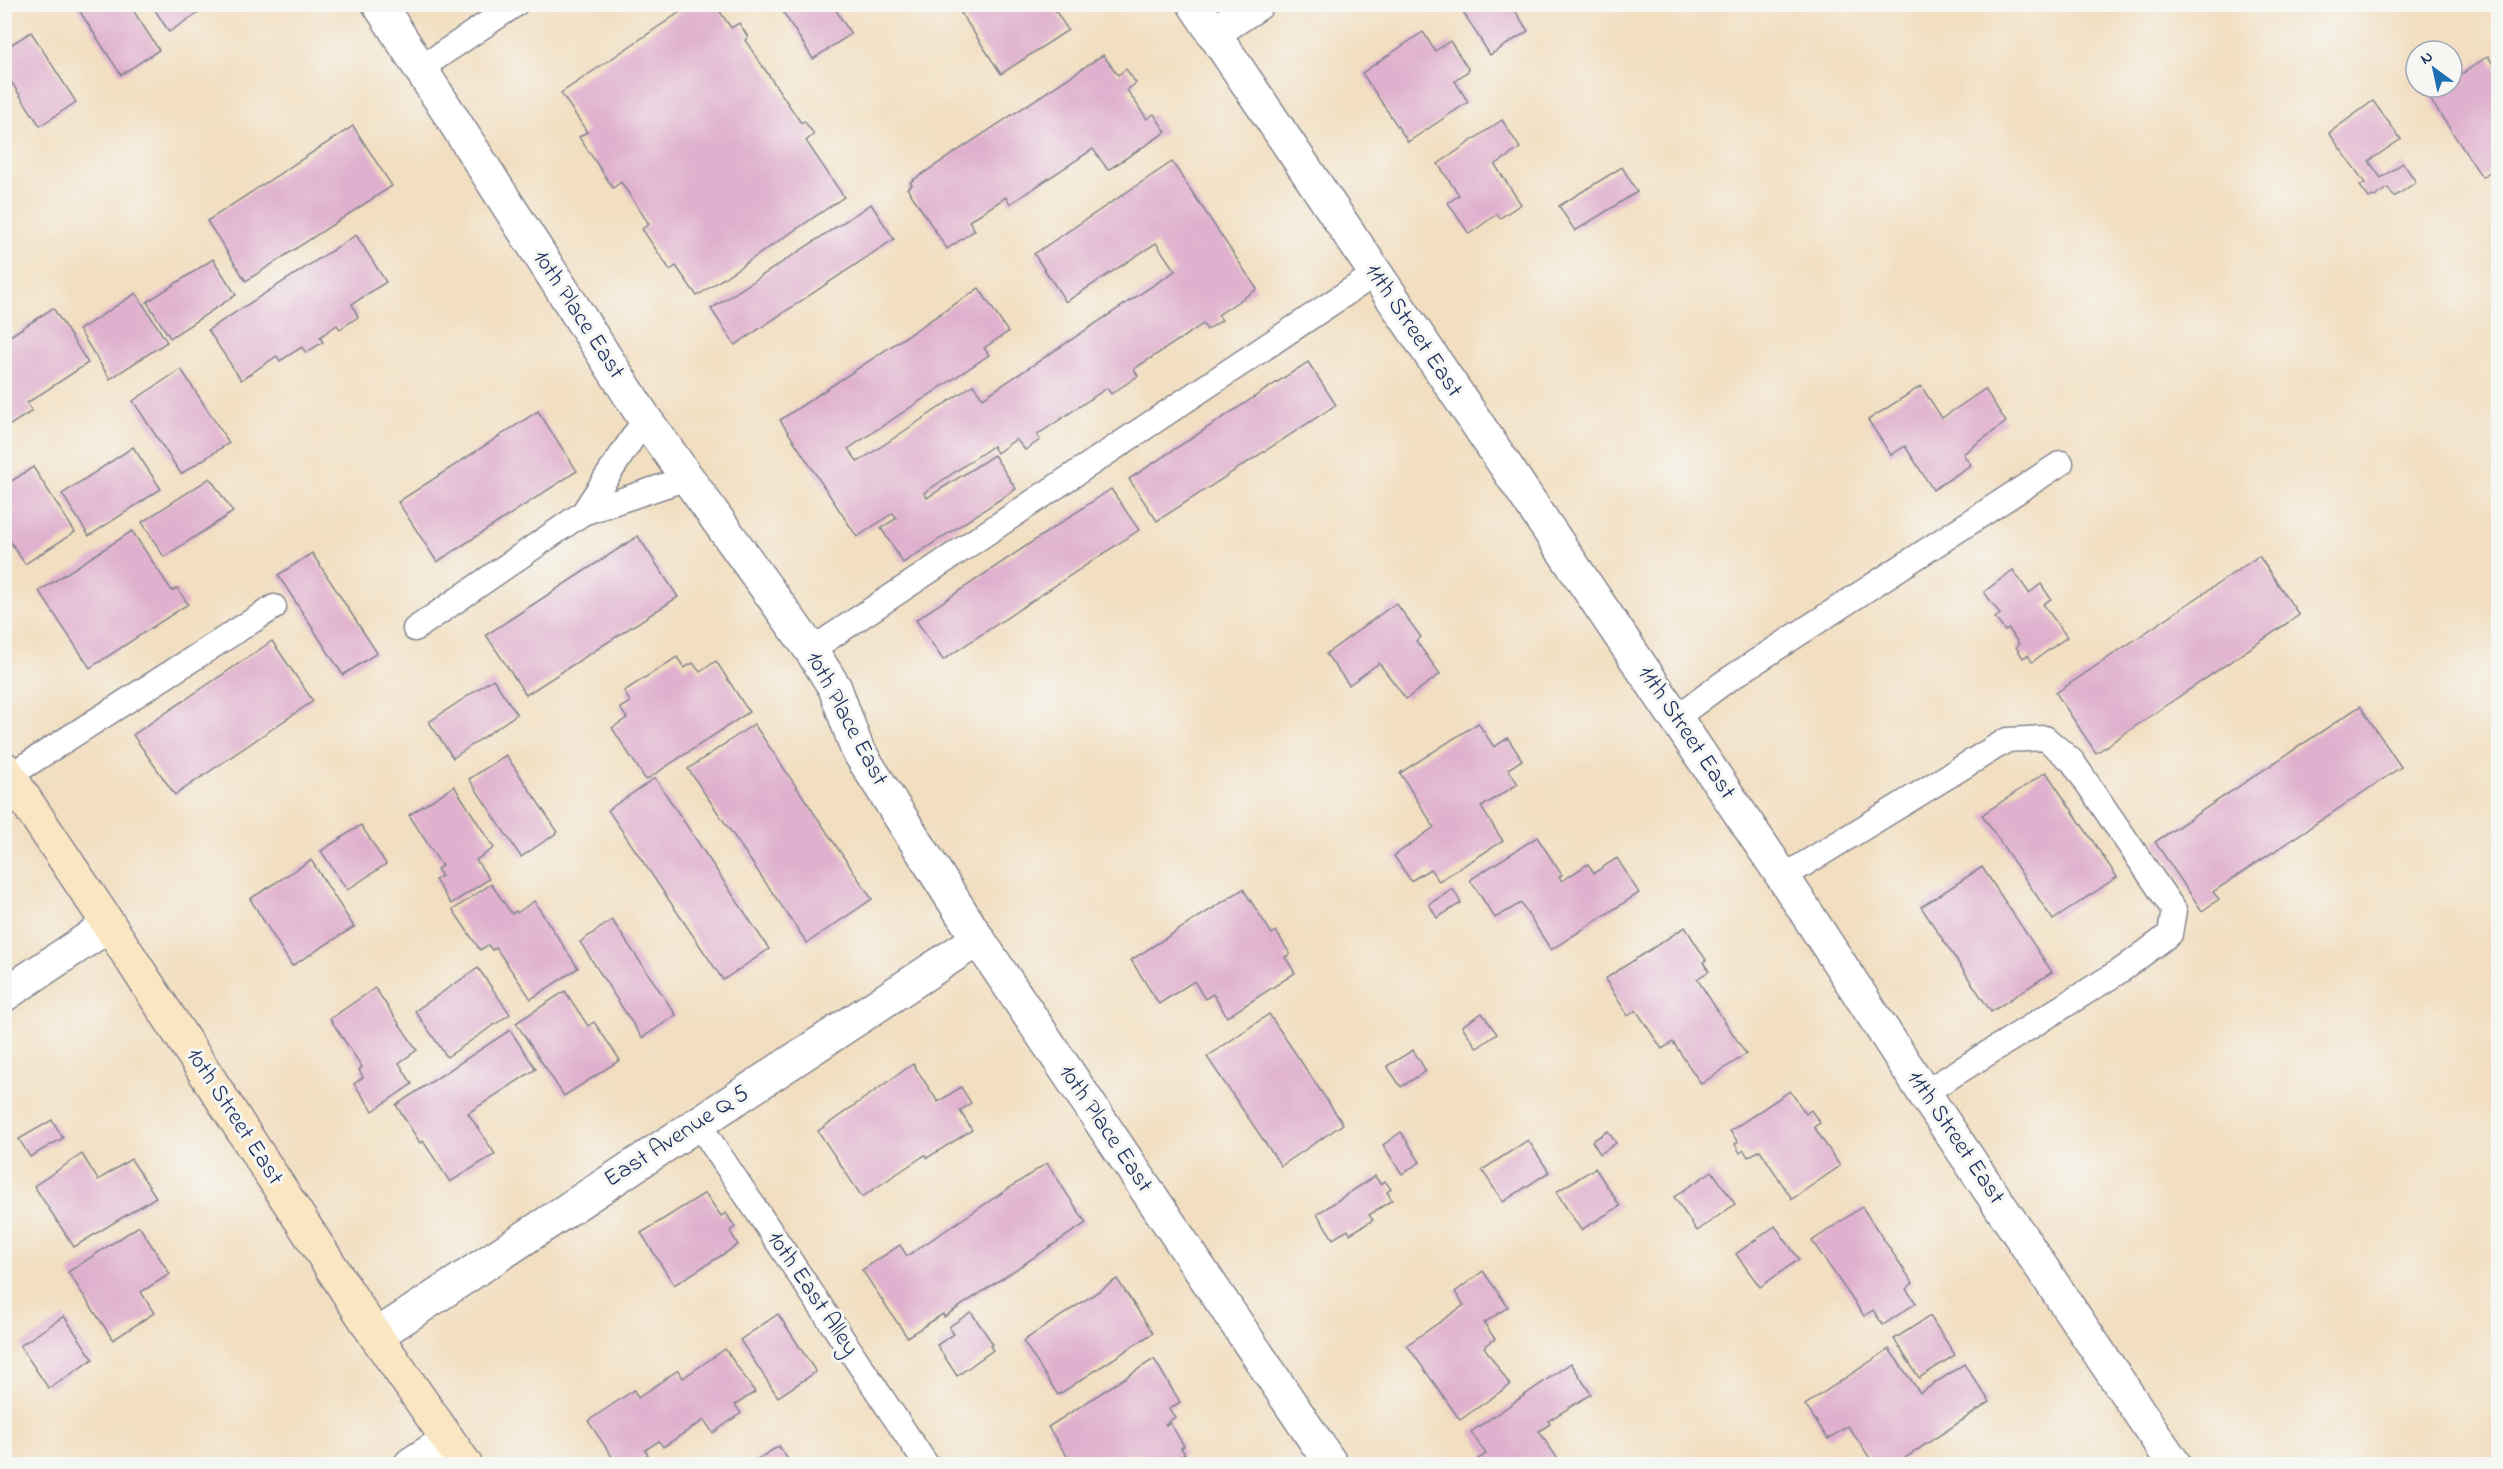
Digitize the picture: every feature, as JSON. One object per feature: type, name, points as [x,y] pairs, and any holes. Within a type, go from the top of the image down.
[{"type":"main road","name":"10th Street East","points":[[7,772],[376,1336],[457,1452]]},
{"type":"street","name":"10th Place East","points":[[379,4],[645,419],[811,650],[835,688],[857,749],[978,939],[1331,1464]]},
{"type":"street","name":"11th Street East","points":[[1194,4],[1783,877],[1924,1093],[2174,1464]]},
{"type":"street","points":[[1213,33],[1257,4]]},
{"type":"street","points":[[4,995],[109,925]]},
{"type":"street","name":"East Avenue Q 5","points":[[376,1336],[978,939]]},
{"type":"street","points":[[411,1464],[457,1452]]},
{"type":"lane","points":[[421,68],[516,4]]},
{"type":"lane","points":[[811,650],[1375,274]]},
{"type":"lane","points":[[583,513],[645,419]]},
{"type":"lane","points":[[1676,718],[1723,683],[2061,462]]},
{"type":"lane","points":[[415,628],[583,513],[687,478]]},
{"type":"lane","points":[[7,772],[274,607]]},
{"type":"lane","points":[[1783,877],[2007,740],[2044,738],[2072,761],[2174,910],[2170,934],[2123,969],[1924,1093]]},
{"type":"lane","name":"10th East Alley","points":[[698,1123],[926,1464]]},
{"type":"building","points":[[75,4],[129,4],[159,50],[121,75]]},
{"type":"building","points":[[151,4],[211,4],[169,32]]},
{"type":"building","points":[[692,4],[715,4],[731,28],[739,23],[748,37],[745,40],[801,123],[804,121],[814,134],[806,141],[844,197],[697,296],[676,266],[670,270],[642,229],[649,224],[621,182],[613,188],[579,137],[587,132],[561,93]]},
{"type":"building","points":[[778,4],[832,4],[851,34],[813,59]]},
{"type":"building","points":[[955,4],[1051,4],[1068,30],[1001,74]]},
{"type":"building","points":[[1464,4],[1511,4],[1528,31],[1490,55],[1460,7]]},
{"type":"building","points":[[31,32],[76,102],[40,126],[4,71],[4,49]]},
{"type":"building","points":[[1423,32],[1435,51],[1450,41],[1469,70],[1455,81],[1468,102],[1408,142],[1362,73]]},
{"type":"building","points":[[1103,55],[1118,75],[1126,69],[1136,83],[1127,90],[1147,119],[1154,114],[1166,132],[1108,170],[1093,149],[1010,204],[1006,197],[969,221],[975,230],[947,249],[907,188],[912,185],[910,182]]},
{"type":"building","points":[[2488,56],[2498,72],[2498,166],[2482,177],[2430,99],[2464,99],[2464,73]]},
{"type":"building","points":[[2373,101],[2401,139],[2369,161],[2381,178],[2403,163],[2416,182],[2394,197],[2388,188],[2375,197],[2369,198],[2360,186],[2365,183],[2329,133]]},
{"type":"building","points":[[1502,120],[1520,148],[1495,165],[1521,204],[1500,218],[1497,214],[1469,234],[1448,203],[1459,195],[1438,164]]},
{"type":"building","points":[[353,126],[392,186],[246,281],[207,221]]},
{"type":"building","points":[[1172,162],[1257,289],[1218,315],[1222,320],[1207,330],[1203,324],[1134,369],[1138,376],[1111,394],[1107,388],[1037,435],[1040,440],[1025,450],[1016,439],[997,453],[993,446],[924,493],[927,498],[994,455],[1016,489],[903,563],[881,528],[897,518],[893,513],[857,537],[780,420],[979,288],[1008,332],[984,348],[989,355],[848,449],[858,462],[973,385],[983,398],[1175,271],[1156,243],[1066,302],[1034,254]]},
{"type":"building","points":[[1622,167],[1637,192],[1575,231],[1559,206]]},
{"type":"building","points":[[871,204],[894,239],[735,345],[711,309]]},
{"type":"building","points":[[356,235],[386,282],[352,304],[358,317],[340,329],[337,325],[320,337],[323,342],[306,353],[302,347],[280,361],[277,356],[241,380],[208,330]]},
{"type":"building","points":[[213,259],[236,295],[170,338],[147,302]]},
{"type":"building","points":[[136,293],[167,342],[110,379],[79,330]]},
{"type":"building","points":[[53,308],[88,363],[27,403],[32,411],[4,429],[4,340]]},
{"type":"building","points":[[1308,362],[1336,405],[1157,521],[1129,479]]},
{"type":"building","points":[[181,369],[229,443],[181,474],[133,401]]},
{"type":"building","points":[[1921,386],[1942,418],[1985,389],[2006,422],[1963,454],[1971,465],[1933,490],[1905,446],[1891,455],[1868,420]]},
{"type":"building","points":[[538,411],[577,471],[437,562],[398,502]]},
{"type":"building","points":[[133,447],[161,489],[89,536],[62,494]]},
{"type":"building","points":[[33,467],[75,532],[25,564],[4,532],[4,486]]},
{"type":"building","points":[[210,478],[233,512],[164,557],[142,522]]},
{"type":"building","points":[[1111,489],[1139,530],[943,660],[916,620]]},
{"type":"building","points":[[132,531],[172,591],[177,588],[188,604],[90,668],[39,591]]},
{"type":"building","points":[[638,536],[678,597],[526,695],[486,635]]},
{"type":"building","points":[[312,553],[377,653],[343,675],[278,575]]},
{"type":"building","points":[[2259,556],[2299,615],[2096,753],[2056,693]]},
{"type":"building","points":[[2013,570],[2029,593],[2041,584],[2051,599],[2043,604],[2067,637],[2032,662],[2028,655],[2023,658],[2016,647],[2019,644],[2009,629],[2005,631],[1995,618],[2000,614],[1984,592]]},
{"type":"building","points":[[1396,603],[1421,637],[1416,641],[1440,674],[1406,699],[1379,663],[1349,685],[1326,654]]},
{"type":"building","points":[[272,641],[313,701],[175,795],[133,735]]},
{"type":"building","points":[[677,657],[684,668],[693,663],[700,672],[716,661],[749,712],[646,780],[612,728],[627,718],[620,708],[630,702],[624,691]]},
{"type":"building","points":[[493,679],[517,714],[453,758],[429,722]]},
{"type":"building","points":[[2360,706],[2401,767],[2213,892],[2219,899],[2202,911],[2155,842]]},
{"type":"building","points":[[1478,723],[1494,747],[1508,738],[1522,760],[1508,769],[1518,784],[1481,807],[1503,841],[1439,881],[1430,869],[1411,881],[1394,856],[1434,827],[1400,773]]},
{"type":"building","points":[[754,724],[872,899],[807,943],[688,769]]},
{"type":"building","points":[[506,755],[558,832],[521,857],[469,779]]},
{"type":"building","points":[[2046,772],[2117,877],[2053,920],[1982,815]]},
{"type":"building","points":[[655,778],[769,949],[723,980],[608,810]]},
{"type":"building","points":[[454,786],[494,848],[476,860],[489,879],[451,904],[435,880],[442,876],[437,869],[442,866],[409,815]]},
{"type":"building","points":[[361,825],[386,864],[347,890],[321,851]]},
{"type":"building","points":[[1537,837],[1562,875],[1559,877],[1562,881],[1588,864],[1594,873],[1617,858],[1639,893],[1551,950],[1521,903],[1495,918],[1470,880]]},
{"type":"building","points":[[311,860],[354,927],[292,966],[250,899]]},
{"type":"building","points":[[1982,867],[2052,972],[1991,1012],[1921,907]]},
{"type":"building","points":[[491,884],[512,914],[534,901],[578,968],[531,999],[496,948],[492,950],[488,945],[480,950],[453,910]]},
{"type":"building","points":[[1243,889],[1272,934],[1276,931],[1290,954],[1285,957],[1295,973],[1227,1017],[1213,994],[1205,999],[1194,981],[1159,1004],[1131,960]]},
{"type":"building","points":[[1453,889],[1461,903],[1437,918],[1429,904]]},
{"type":"building","points":[[612,920],[676,1015],[642,1038],[580,942]]},
{"type":"building","points":[[1685,927],[1706,960],[1703,962],[1709,971],[1697,979],[1746,1054],[1701,1084],[1673,1042],[1662,1049],[1636,1010],[1628,1016],[1605,979]]},
{"type":"building","points":[[478,968],[510,1014],[447,1057],[415,1011]]},
{"type":"building","points":[[375,988],[417,1050],[399,1063],[412,1084],[373,1111],[354,1084],[363,1077],[359,1070],[362,1067],[330,1019]]},
{"type":"building","points":[[565,991],[588,1026],[594,1022],[620,1060],[564,1096],[516,1023]]},
{"type":"building","points":[[1482,1013],[1497,1034],[1477,1048],[1462,1026]]},
{"type":"building","points":[[1269,1014],[1343,1124],[1281,1166],[1207,1057]]},
{"type":"building","points":[[510,1030],[536,1069],[468,1113],[495,1154],[450,1182],[423,1141],[420,1143],[396,1105]]},
{"type":"building","points":[[1413,1050],[1426,1071],[1401,1087],[1387,1066]]},
{"type":"building","points":[[913,1064],[938,1102],[961,1087],[971,1103],[960,1111],[972,1130],[927,1158],[925,1155],[862,1197],[818,1131]]},
{"type":"building","points":[[1790,1091],[1806,1114],[1811,1110],[1820,1123],[1814,1127],[1840,1166],[1792,1199],[1760,1150],[1748,1157],[1744,1150],[1740,1153],[1735,1144],[1738,1142],[1730,1131]]},
{"type":"building","points":[[52,1120],[63,1138],[30,1157],[19,1139]]},
{"type":"building","points":[[1608,1131],[1616,1143],[1600,1154],[1592,1141]]},
{"type":"building","points":[[1401,1132],[1420,1162],[1402,1174],[1383,1145]]},
{"type":"building","points":[[1528,1140],[1549,1172],[1503,1202],[1482,1170]]},
{"type":"building","points":[[82,1154],[98,1180],[131,1159],[156,1197],[74,1247],[34,1186]]},
{"type":"building","points":[[1047,1163],[1086,1223],[944,1317],[943,1314],[907,1337],[862,1270],[900,1245],[907,1256]]},
{"type":"building","points":[[1595,1168],[1620,1206],[1581,1230],[1556,1192]]},
{"type":"building","points":[[1712,1171],[1735,1204],[1697,1231],[1674,1197]]},
{"type":"building","points":[[1375,1176],[1380,1184],[1385,1181],[1391,1189],[1387,1192],[1392,1200],[1369,1215],[1373,1220],[1350,1234],[1348,1230],[1333,1239],[1317,1214]]},
{"type":"building","points":[[705,1193],[721,1216],[726,1213],[735,1227],[730,1231],[738,1245],[674,1285],[641,1233]]},
{"type":"building","points":[[1862,1207],[1913,1283],[1906,1289],[1916,1303],[1883,1325],[1873,1310],[1864,1316],[1812,1241]]},
{"type":"building","points":[[139,1226],[170,1274],[141,1292],[154,1313],[113,1340],[68,1272]]},
{"type":"building","points":[[1775,1226],[1799,1259],[1760,1287],[1736,1254]]},
{"type":"building","points":[[1483,1271],[1508,1307],[1484,1323],[1495,1339],[1484,1347],[1510,1385],[1460,1420],[1407,1345],[1464,1305],[1455,1292]]},
{"type":"building","points":[[1117,1279],[1153,1333],[1058,1395],[1023,1341]]},
{"type":"building","points":[[971,1312],[993,1344],[990,1346],[993,1350],[957,1376],[937,1345],[954,1334],[949,1327]]},
{"type":"building","points":[[778,1314],[816,1372],[778,1397],[740,1340]]},
{"type":"building","points":[[64,1316],[93,1359],[49,1389],[20,1346]]},
{"type":"building","points":[[1930,1316],[1955,1355],[1919,1378],[1894,1339]]},
{"type":"building","points":[[725,1349],[755,1392],[735,1405],[741,1413],[713,1433],[704,1420],[663,1447],[659,1441],[645,1450],[648,1454],[633,1464],[630,1459],[623,1464],[617,1464],[588,1421],[634,1390],[638,1398],[678,1370],[683,1378]]},
{"type":"building","points":[[1889,1349],[1920,1393],[1964,1364],[1990,1402],[1896,1464],[1874,1464],[1848,1426],[1828,1439],[1805,1405]]},
{"type":"building","points":[[1154,1359],[1180,1402],[1169,1409],[1175,1417],[1165,1424],[1170,1423],[1184,1446],[1181,1448],[1185,1454],[1168,1464],[1072,1464],[1048,1427]]},
{"type":"building","points":[[1571,1363],[1591,1394],[1548,1421],[1550,1424],[1539,1431],[1557,1458],[1552,1464],[1482,1464],[1478,1459],[1486,1454],[1471,1432]]},
{"type":"building","points":[[779,1446],[791,1464],[759,1464],[756,1460]]}]
